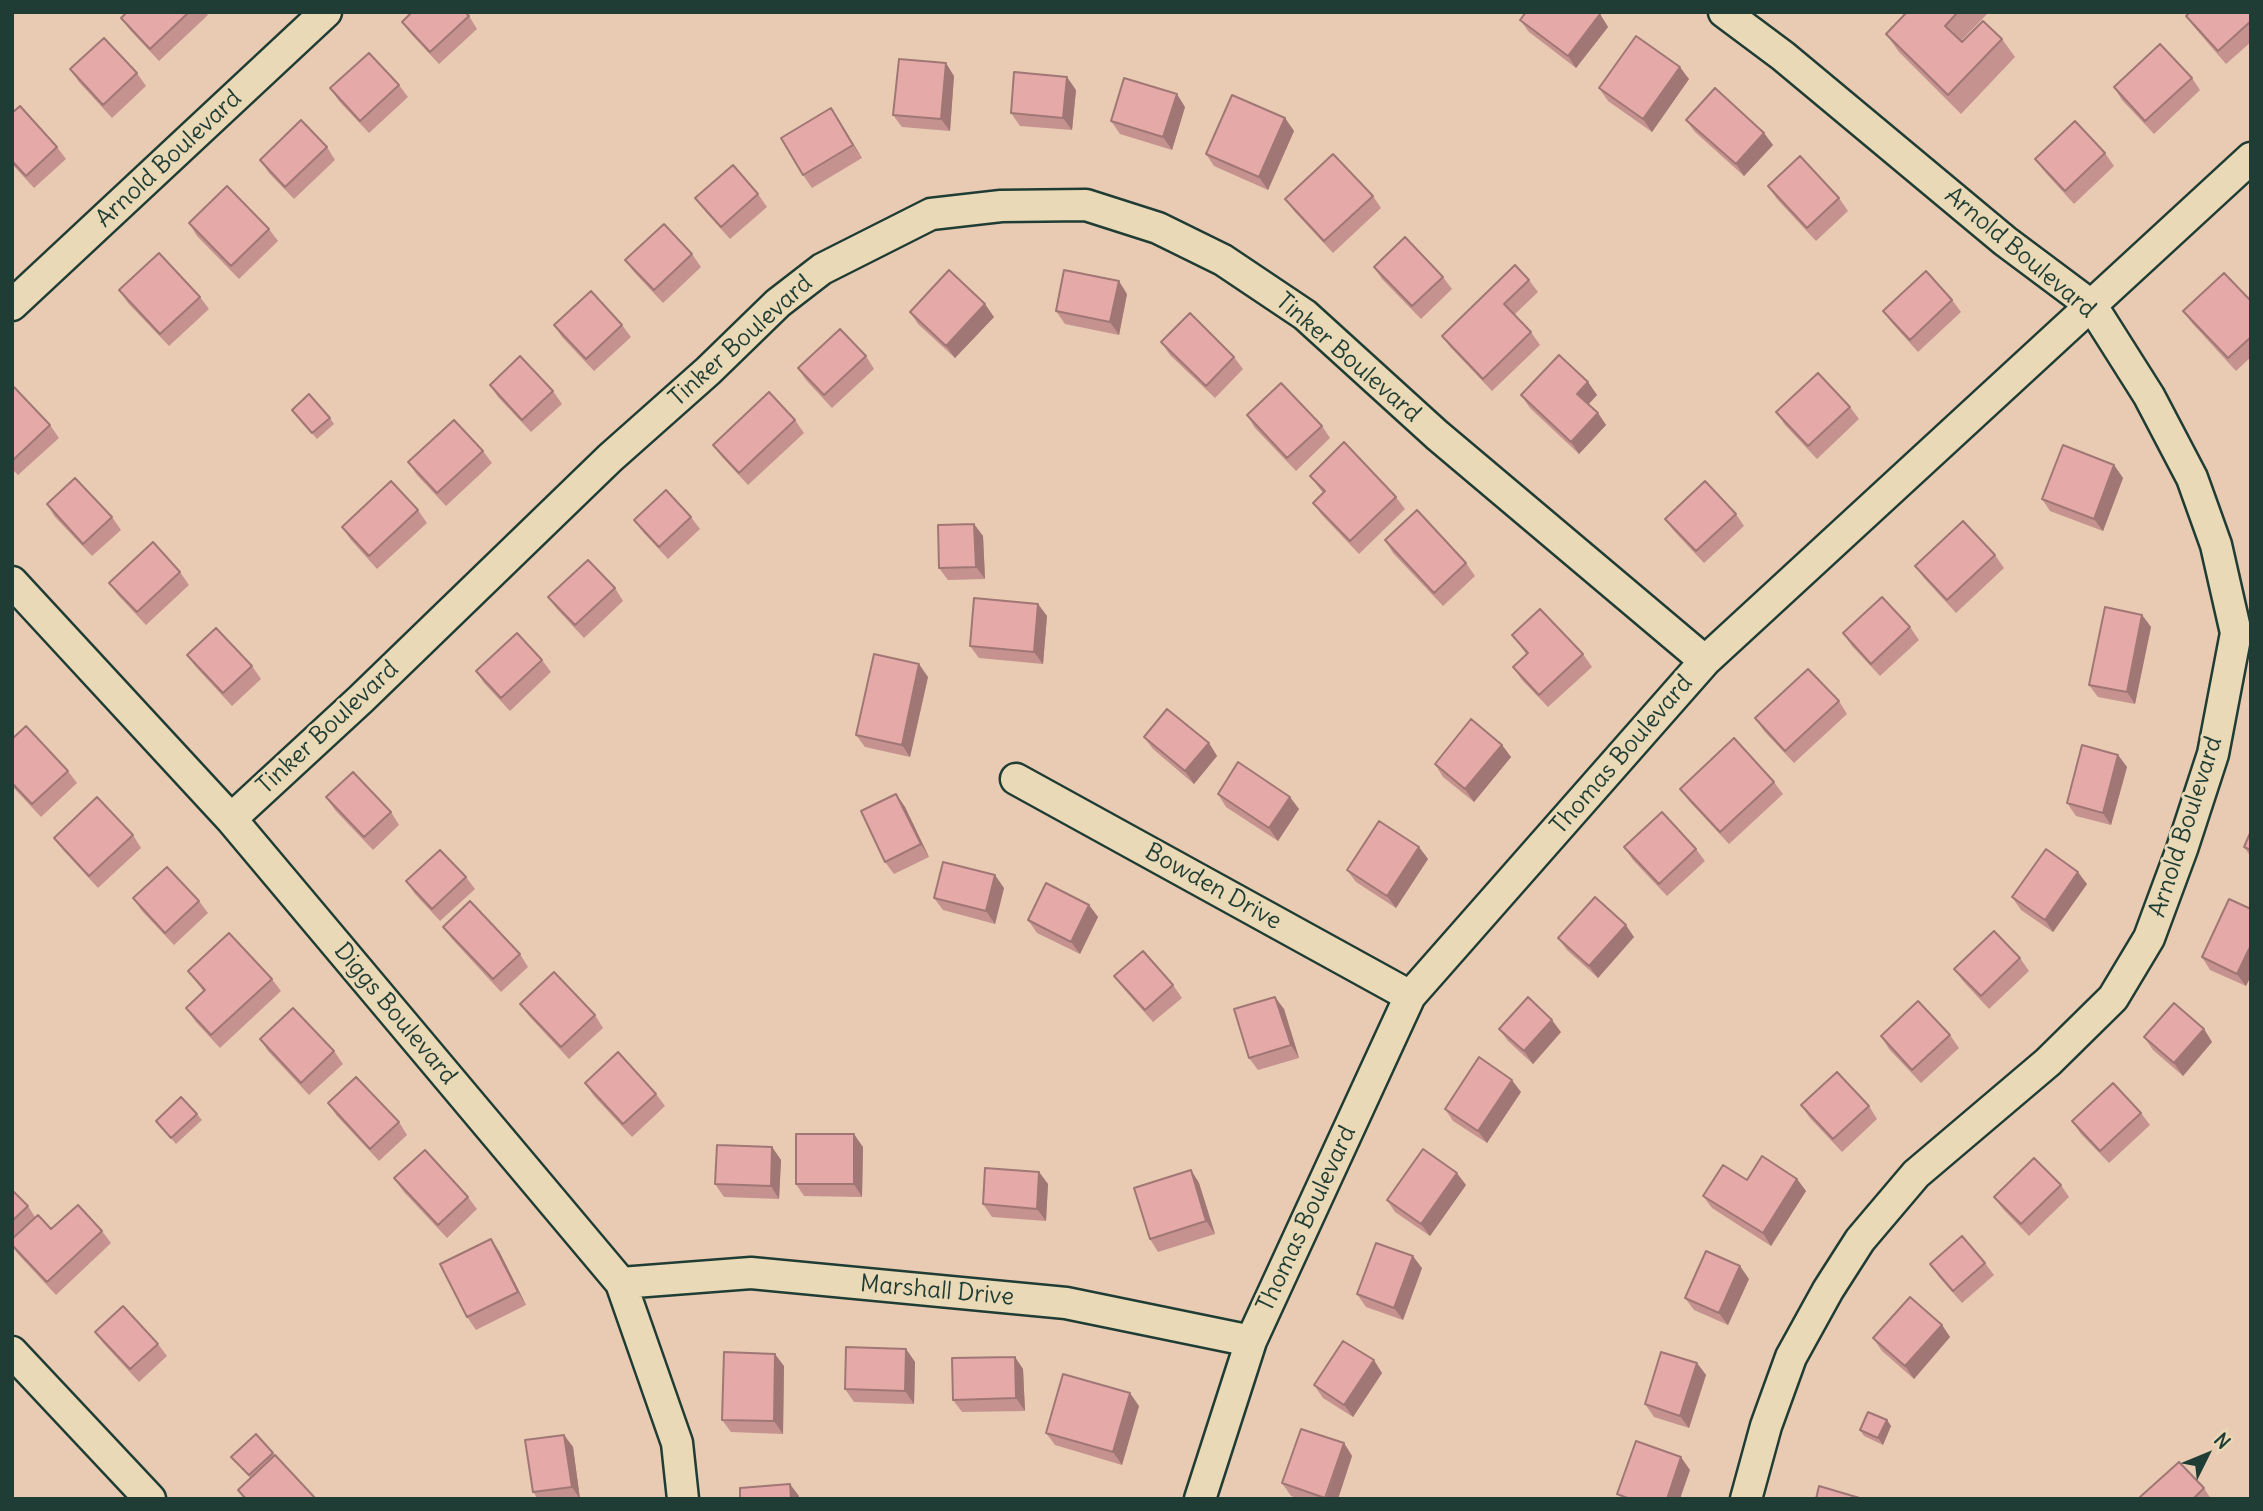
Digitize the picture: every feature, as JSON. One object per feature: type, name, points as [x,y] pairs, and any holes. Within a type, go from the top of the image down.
[{"type":"street","name":"Arnold Boulevard","points":[[12,305],[326,12]]},
{"type":"street","name":"Arnold Boulevard","points":[[1724,12],[1783,56],[2005,241],[2092,306],[2149,396],[2186,467],[2216,545],[2236,633],[2213,754],[2149,938],[2113,998],[2048,1062],[1916,1174],[1860,1240],[1828,1290],[1791,1357],[1766,1426],[1746,1499]]},
{"type":"street","name":"Thomas Boulevard","points":[[1200,1499],[1251,1341],[1410,996],[1705,661],[2251,158]]},
{"type":"street","name":"Tinker Boulevard","points":[[231,819],[361,699],[610,458],[708,371],[778,303],[822,269],[931,214],[989,208],[1087,205],[1158,228],[1223,260],[1305,315],[1437,435],[1705,661]]},
{"type":"street","name":"Diggs Boulevard","points":[[12,582],[231,819],[621,1283],[677,1443],[682,1499]]},
{"type":"street","name":"Bowden Drive","points":[[1016,779],[1410,996]]},
{"type":"street","name":"Marshall Drive","points":[[621,1283],[751,1273],[1066,1303],[1251,1341]]},
{"type":"street","points":[[12,1352],[150,1499]]},
{"type":"building","points":[[127,12],[189,12],[150,49],[121,18]]},
{"type":"building","points":[[412,12],[465,12],[469,16],[430,52],[402,22]]},
{"type":"building","points":[[1526,12],[1600,14],[1568,56],[1520,20]]},
{"type":"building","points":[[1907,12],[1958,12],[1945,26],[1962,42],[1983,21],[2002,39],[1948,95],[1886,34]]},
{"type":"building","points":[[2190,12],[2251,12],[2251,21],[2218,51],[2186,16]]},
{"type":"building","points":[[1636,36],[1680,67],[1643,119],[1599,88]]},
{"type":"building","points":[[104,38],[137,73],[103,105],[70,69]]},
{"type":"building","points":[[2160,44],[2192,78],[2145,121],[2114,87]]},
{"type":"building","points":[[369,53],[399,85],[360,121],[330,88]]},
{"type":"building","points":[[899,59],[946,63],[941,119],[893,115]]},
{"type":"building","points":[[1014,72],[1067,77],[1063,118],[1011,113]]},
{"type":"building","points":[[1124,78],[1177,94],[1163,137],[1111,121]]},
{"type":"building","points":[[1715,88],[1764,133],[1736,164],[1686,120]]},
{"type":"building","points":[[1232,95],[1285,118],[1259,177],[1206,154]]},
{"type":"building","points":[[20,106],[57,147],[26,176],[12,161],[12,113]]},
{"type":"building","points":[[831,108],[853,145],[803,175],[781,138]]},
{"type":"building","points":[[301,120],[327,147],[285,187],[260,160]]},
{"type":"building","points":[[2075,121],[2105,153],[2065,191],[2035,159]]},
{"type":"building","points":[[1333,154],[1373,196],[1324,241],[1285,199]]},
{"type":"building","points":[[1800,156],[1839,198],[1807,228],[1768,186]]},
{"type":"building","points":[[733,165],[758,194],[721,227],[695,198]]},
{"type":"building","points":[[227,186],[269,229],[231,266],[189,223]]},
{"type":"building","points":[[664,224],[692,254],[654,290],[625,260]]},
{"type":"building","points":[[1405,237],[1443,277],[1412,306],[1374,267]]},
{"type":"building","points":[[159,253],[200,297],[160,334],[119,290]]},
{"type":"building","points":[[1515,265],[1529,280],[1504,304],[1531,332],[1483,379],[1442,336]]},
{"type":"building","points":[[949,270],[985,304],[946,346],[910,312]]},
{"type":"building","points":[[1064,270],[1119,281],[1110,322],[1056,311]]},
{"type":"building","points":[[1926,271],[1952,300],[1910,340],[1883,311]]},
{"type":"building","points":[[2224,273],[2251,301],[2251,337],[2228,358],[2183,311]]},
{"type":"building","points":[[591,291],[622,325],[586,359],[554,325]]},
{"type":"building","points":[[1190,313],[1234,357],[1206,386],[1161,342]]},
{"type":"building","points":[[840,329],[866,356],[824,395],[798,368]]},
{"type":"building","points":[[1559,355],[1588,382],[1577,394],[1598,413],[1571,442],[1521,395]]},
{"type":"building","points":[[520,356],[553,391],[522,420],[490,385]]},
{"type":"building","points":[[1818,373],[1850,407],[1808,446],[1776,412]]},
{"type":"building","points":[[1281,383],[1322,426],[1287,458],[1247,415]]},
{"type":"building","points":[[12,385],[50,425],[12,461]]},
{"type":"building","points":[[769,392],[795,420],[739,473],[713,445]]},
{"type":"building","points":[[309,394],[330,418],[312,433],[292,410]]},
{"type":"building","points":[[454,420],[483,451],[437,493],[408,462]]},
{"type":"building","points":[[1344,442],[1396,497],[1350,541],[1313,503],[1325,491],[1310,476]]},
{"type":"building","points":[[2063,445],[2114,465],[2094,519],[2042,499]]},
{"type":"building","points":[[75,478],[112,517],[83,544],[47,504]]},
{"type":"building","points":[[391,481],[418,510],[369,556],[342,527]]},
{"type":"building","points":[[1705,481],[1736,514],[1696,551],[1665,519]]},
{"type":"building","points":[[666,490],[691,517],[659,547],[634,520]]},
{"type":"building","points":[[1417,510],[1466,563],[1434,593],[1385,540]]},
{"type":"building","points":[[1963,521],[1995,555],[1947,600],[1915,566]]},
{"type":"building","points":[[974,524],[976,567],[939,568],[938,525]]},
{"type":"building","points":[[153,542],[180,572],[137,612],[109,583]]},
{"type":"building","points":[[588,560],[615,588],[575,625],[548,597]]},
{"type":"building","points":[[1882,597],[1910,627],[1871,664],[1843,633]]},
{"type":"building","points":[[974,598],[1038,604],[1034,652],[970,646]]},
{"type":"building","points":[[2105,607],[2142,615],[2127,692],[2089,685]]},
{"type":"building","points":[[1540,609],[1583,654],[1539,695],[1513,667],[1528,653],[1512,635]]},
{"type":"building","points":[[216,628],[252,666],[223,693],[187,655]]},
{"type":"building","points":[[517,633],[542,660],[501,698],[476,671]]},
{"type":"building","points":[[874,654],[919,664],[902,745],[856,735]]},
{"type":"building","points":[[1808,669],[1839,701],[1785,751],[1755,718]]},
{"type":"building","points":[[1167,709],[1209,743],[1185,771],[1144,737]]},
{"type":"building","points":[[1471,719],[1502,745],[1465,789],[1435,764]]},
{"type":"building","points":[[26,726],[68,771],[32,804],[12,783],[12,739]]},
{"type":"building","points":[[1734,738],[1774,782],[1720,832],[1680,789]]},
{"type":"building","points":[[2082,745],[2118,755],[2103,813],[2067,803]]},
{"type":"building","points":[[1238,762],[1290,797],[1269,828],[1218,794]]},
{"type":"building","points":[[353,772],[391,812],[364,837],[326,797]]},
{"type":"building","points":[[896,794],[921,844],[885,862],[861,811]]},
{"type":"building","points":[[97,797],[133,835],[89,876],[54,838]]},
{"type":"building","points":[[1662,812],[1696,849],[1659,884],[1624,847]]},
{"type":"building","points":[[1379,821],[1419,847],[1387,896],[1347,870]]},
{"type":"building","points":[[2251,831],[2251,850],[2244,847]]},
{"type":"building","points":[[2046,849],[2078,872],[2045,920],[2012,897]]},
{"type":"building","points":[[440,850],[466,877],[432,909],[406,881]]},
{"type":"building","points":[[943,862],[995,875],[986,911],[934,898]]},
{"type":"building","points":[[167,867],[199,901],[165,933],[133,898]]},
{"type":"building","points":[[1046,883],[1089,905],[1071,942],[1028,920]]},
{"type":"building","points":[[1595,897],[1626,925],[1589,966],[1558,938]]},
{"type":"building","points":[[2229,899],[2251,909],[2251,945],[2237,974],[2202,957]]},
{"type":"building","points":[[470,901],[520,954],[493,979],[443,927]]},
{"type":"building","points":[[1994,931],[2020,958],[1981,996],[1954,969]]},
{"type":"building","points":[[229,933],[272,979],[211,1035],[186,1008],[205,990],[188,971]]},
{"type":"building","points":[[1143,951],[1173,985],[1145,1010],[1114,976]]},
{"type":"building","points":[[554,972],[595,1015],[561,1047],[520,1004]]},
{"type":"building","points":[[1275,997],[1291,1045],[1249,1058],[1234,1009]]},
{"type":"building","points":[[1528,997],[1552,1020],[1524,1051],[1499,1029]]},
{"type":"building","points":[[1918,1001],[1950,1035],[1912,1070],[1881,1036]]},
{"type":"building","points":[[2174,1003],[2204,1029],[2174,1063],[2144,1037]]},
{"type":"building","points":[[293,1008],[334,1051],[301,1083],[260,1039]]},
{"type":"building","points":[[618,1052],[656,1094],[623,1124],[585,1083]]},
{"type":"building","points":[[1479,1057],[1512,1080],[1478,1131],[1445,1109]]},
{"type":"building","points":[[1837,1072],[1869,1106],[1833,1139],[1801,1105]]},
{"type":"building","points":[[356,1077],[399,1122],[370,1149],[328,1103]]},
{"type":"building","points":[[2113,1083],[2141,1113],[2100,1151],[2072,1121]]},
{"type":"building","points":[[181,1097],[197,1114],[171,1138],[156,1121]]},
{"type":"building","points":[[796,1134],[854,1134],[854,1184],[796,1184]]},
{"type":"building","points":[[717,1145],[772,1147],[771,1186],[715,1184]]},
{"type":"building","points":[[1423,1149],[1457,1173],[1421,1224],[1387,1200]]},
{"type":"building","points":[[425,1150],[468,1197],[438,1225],[394,1178]]},
{"type":"building","points":[[1762,1156],[1797,1179],[1763,1233],[1703,1196],[1723,1165],[1747,1180]]},
{"type":"building","points":[[2034,1158],[2061,1185],[2021,1224],[1994,1197]]},
{"type":"building","points":[[985,1168],[1039,1172],[1037,1209],[983,1204]]},
{"type":"building","points":[[1191,1170],[1206,1221],[1150,1239],[1134,1188]]},
{"type":"building","points":[[12,1190],[28,1206],[12,1221]]},
{"type":"building","points":[[78,1205],[102,1231],[47,1282],[12,1245],[12,1239],[38,1215],[51,1229]]},
{"type":"building","points":[[1962,1236],[1985,1263],[1953,1291],[1930,1264]]},
{"type":"building","points":[[491,1239],[518,1292],[467,1317],[440,1264]]},
{"type":"building","points":[[1376,1243],[1413,1256],[1394,1308],[1357,1294]]},
{"type":"building","points":[[1706,1251],[1740,1266],[1719,1313],[1685,1298]]},
{"type":"building","points":[[1910,1297],[1942,1325],[1905,1366],[1873,1338]]},
{"type":"building","points":[[123,1306],[158,1344],[130,1369],[95,1332]]},
{"type":"building","points":[[1343,1341],[1374,1360],[1344,1405],[1314,1385]]},
{"type":"building","points":[[846,1347],[906,1349],[905,1391],[845,1389]]},
{"type":"building","points":[[724,1352],[775,1354],[774,1421],[722,1420]]},
{"type":"building","points":[[1661,1352],[1697,1363],[1680,1416],[1645,1404]]},
{"type":"building","points":[[1015,1357],[1016,1398],[953,1400],[952,1358]]},
{"type":"building","points":[[1063,1374],[1130,1393],[1113,1452],[1046,1433]]},
{"type":"building","points":[[1868,1412],[1887,1420],[1878,1438],[1860,1430]]},
{"type":"building","points":[[1301,1429],[1344,1443],[1325,1498],[1282,1483]]},
{"type":"building","points":[[256,1434],[273,1453],[249,1475],[231,1457]]},
{"type":"building","points":[[564,1435],[572,1487],[533,1492],[525,1440]]},
{"type":"building","points":[[1636,1441],[1681,1457],[1667,1499],[1630,1499],[1617,1494]]},
{"type":"building","points":[[275,1455],[316,1499],[246,1499],[238,1490]]},
{"type":"building","points":[[2179,1462],[2204,1488],[2193,1499],[2140,1497]]},
{"type":"building","points":[[790,1484],[791,1499],[740,1499],[740,1488]]},
{"type":"building","points":[[1819,1486],[1863,1499],[1816,1499]]}]
